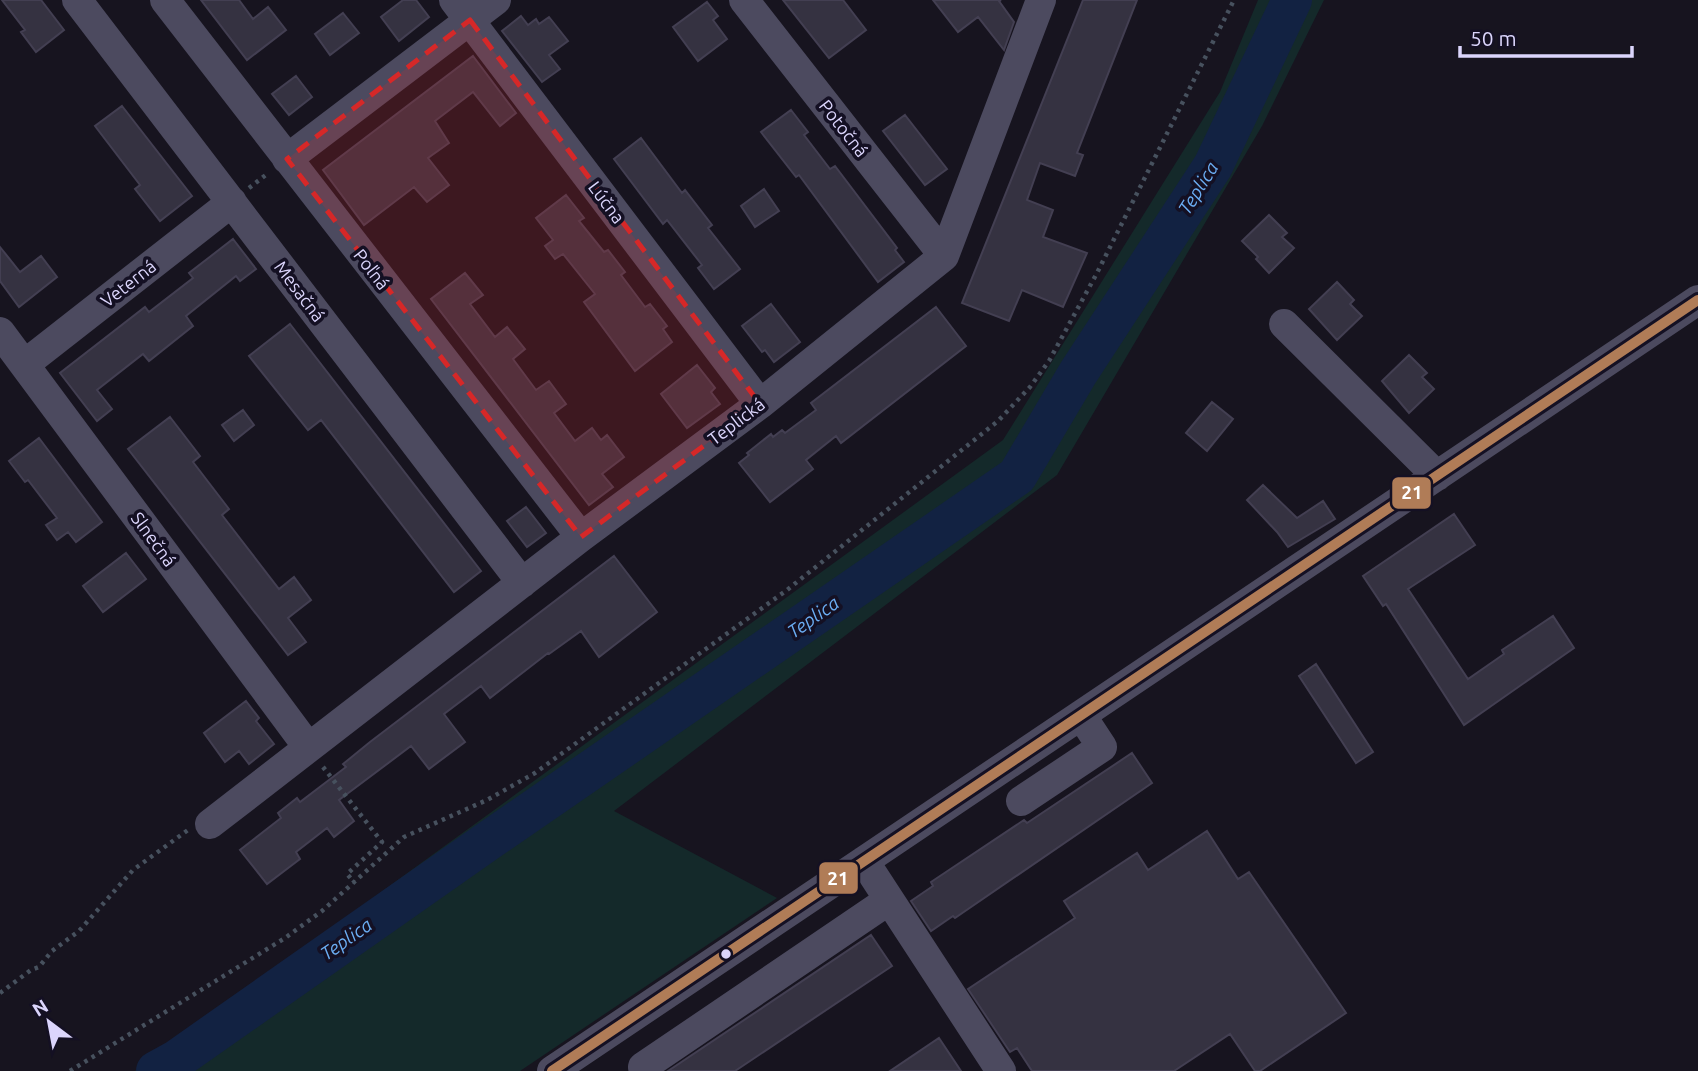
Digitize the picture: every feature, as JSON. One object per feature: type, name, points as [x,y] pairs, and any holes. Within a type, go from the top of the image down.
[{"type":"street","name":"Mesačná","points":[[77,0],[522,583]]},
{"type":"street","name":"Poľná","points":[[165,0],[581,537]]},
{"type":"street","points":[[287,159],[462,10],[496,0]]},
{"type":"street","name":"Potočná","points":[[744,0],[944,256]]},
{"type":"street","points":[[944,256],[1041,0]]},
{"type":"street","name":"Lúčna","points":[[462,10],[760,404]]},
{"type":"street","name":"Veterná","points":[[24,364],[232,201]]},
{"type":"street","name":"Teplická","points":[[210,824],[581,537],[760,404],[944,256]]},
{"type":"street","points":[[552,1071],[1698,300]]},
{"type":"street","points":[[1284,324],[1437,476]]},
{"type":"street","name":"Slnečná","points":[[0,332],[308,747]]},
{"type":"street","points":[[1021,802],[1102,747],[1081,715]]},
{"type":"street","points":[[864,861],[1001,1071]]},
{"type":"street","points":[[643,1067],[889,900]]},
{"type":"path","points":[[70,1071],[285,938],[322,911],[404,837],[511,788],[557,757],[787,590],[980,437],[1011,408],[1049,361],[1097,273],[1234,0]]},
{"type":"path","points":[[232,201],[287,159]]},
{"type":"path","points":[[308,747],[382,842],[346,874],[354,882]]},
{"type":"path","points":[[0,993],[39,967],[52,951],[79,931],[133,870],[196,825],[210,824]]},
{"type":"highlighted area","points":[[470,20],[760,404],[581,537],[287,159]]},
{"type":"green space","points":[[1258,0],[1324,0],[1262,126],[1057,475],[614,811],[777,898],[520,1071],[135,1071],[1003,440],[1220,92]]},
{"type":"building","points":[[2,0],[41,0],[64,30],[36,52],[21,32],[25,30]]},
{"type":"building","points":[[201,0],[239,0],[253,19],[268,7],[286,30],[247,60]]},
{"type":"building","points":[[403,0],[416,0],[429,17],[399,41],[381,17]]},
{"type":"building","points":[[783,0],[843,0],[866,30],[829,58]]},
{"type":"building","points":[[933,0],[1001,0],[999,1],[1014,22],[1004,50],[978,17],[958,32]]},
{"type":"building","points":[[1083,0],[1137,0],[1077,153],[1083,155],[1075,176],[1040,163],[1027,200],[1053,210],[1043,237],[1087,253],[1063,307],[1022,290],[1009,321],[962,303]]},
{"type":"building","points":[[707,2],[718,16],[713,20],[727,39],[698,61],[673,27]]},
{"type":"building","points":[[343,13],[359,33],[330,55],[315,34]]},
{"type":"building","points":[[521,16],[528,25],[536,19],[539,24],[549,17],[568,41],[549,55],[560,69],[542,82],[502,31]]},
{"type":"building","points":[[473,56],[516,113],[500,126],[473,92],[435,121],[449,143],[428,158],[449,185],[427,202],[414,187],[364,225],[323,170]]},
{"type":"building","points":[[296,76],[312,97],[289,115],[272,94]]},
{"type":"building","points":[[122,106],[192,196],[160,221],[135,189],[140,185],[95,126]]},
{"type":"building","points":[[791,110],[808,132],[804,135],[830,169],[835,166],[897,248],[895,250],[904,262],[878,282],[799,175],[796,177],[761,132]]},
{"type":"building","points":[[905,115],[947,169],[925,185],[883,131]]},
{"type":"building","points":[[641,138],[682,193],[685,190],[712,225],[708,228],[740,269],[714,289],[698,268],[702,265],[667,220],[663,224],[614,159]]},
{"type":"building","points":[[764,189],[779,211],[755,227],[741,206]]},
{"type":"building","points":[[566,195],[584,218],[579,221],[604,252],[608,250],[625,272],[621,275],[645,307],[650,304],[667,326],[663,329],[672,342],[635,371],[584,302],[595,294],[563,254],[555,259],[545,246],[553,240],[536,218]]},
{"type":"building","points":[[1269,215],[1287,233],[1282,237],[1294,248],[1269,273],[1242,241]]},
{"type":"building","points":[[233,239],[256,269],[240,281],[236,276],[186,316],[193,326],[149,361],[143,354],[97,390],[112,409],[97,421],[60,373],[145,307],[149,312],[193,278],[189,273]]},
{"type":"building","points":[[0,247],[20,272],[41,256],[57,277],[19,307],[0,281]]},
{"type":"building","points":[[465,273],[483,295],[470,304],[495,337],[507,327],[525,349],[513,359],[536,390],[549,381],[566,404],[554,413],[575,441],[592,428],[601,440],[607,435],[624,457],[602,474],[613,487],[589,505],[431,299]]},
{"type":"building","points":[[1337,282],[1354,300],[1350,304],[1362,316],[1337,340],[1309,309]]},
{"type":"building","points":[[771,304],[800,342],[774,362],[765,350],[762,352],[742,326]]},
{"type":"building","points":[[936,307],[966,346],[841,443],[836,436],[806,460],[813,469],[770,502],[739,463],[749,455],[747,453],[771,434],[773,437],[782,430],[785,433],[816,410],[811,403]]},
{"type":"building","points":[[290,324],[481,571],[454,592],[321,420],[308,430],[249,356]]},
{"type":"building","points":[[1409,355],[1427,373],[1422,377],[1434,389],[1409,413],[1382,381]]},
{"type":"building","points":[[697,365],[715,388],[711,392],[720,404],[687,428],[661,394]]},
{"type":"building","points":[[1212,402],[1233,419],[1207,451],[1186,433]]},
{"type":"building","points":[[243,410],[254,425],[234,441],[222,425]]},
{"type":"building","points":[[170,417],[200,456],[193,462],[229,509],[222,515],[279,589],[294,577],[311,600],[288,618],[306,642],[288,655],[128,449]]},
{"type":"building","points":[[39,438],[102,522],[76,542],[68,532],[57,540],[46,525],[57,518],[28,480],[25,482],[9,461]]},
{"type":"building","points":[[1263,485],[1297,518],[1323,501],[1335,519],[1288,547],[1247,500]]},
{"type":"building","points":[[526,507],[546,533],[527,547],[507,521]]},
{"type":"building","points":[[1454,514],[1475,545],[1408,589],[1468,679],[1504,654],[1502,650],[1553,616],[1574,648],[1464,725],[1386,604],[1383,606],[1363,576]]},
{"type":"building","points":[[126,553],[146,579],[103,612],[83,586]]},
{"type":"building","points":[[614,556],[657,612],[599,657],[581,631],[490,698],[481,686],[444,714],[465,742],[429,769],[411,746],[339,800],[354,821],[334,837],[327,828],[296,852],[300,859],[267,884],[240,850],[281,818],[278,813],[297,798],[300,802],[346,767],[343,764],[370,742]]},
{"type":"building","points":[[1316,664],[1373,752],[1356,763],[1299,676]]},
{"type":"building","points":[[246,701],[259,718],[256,721],[274,744],[249,764],[239,751],[225,762],[204,733]]},
{"type":"building","points":[[1132,753],[1152,783],[955,918],[953,916],[931,931],[911,901],[933,886],[931,882],[1024,820],[1027,823]]},
{"type":"building","points":[[1207,831],[1238,879],[1249,872],[1346,1013],[1260,1071],[1255,1071],[1230,1034],[1174,1071],[1032,1071],[1017,1048],[1010,1052],[968,989],[1075,918],[1064,901],[1137,853],[1148,870]]},
{"type":"building","points":[[871,935],[892,966],[735,1071],[668,1071]]},
{"type":"building","points":[[939,1038],[961,1071],[890,1071]]},
{"type":"waterway","name":"Teplica","points":[[156,1071],[176,1060],[1017,476],[1078,373],[1213,166],[1292,0]]},
{"type":"transit line","name":"21","points":[[552,1071],[1698,300]]}]
